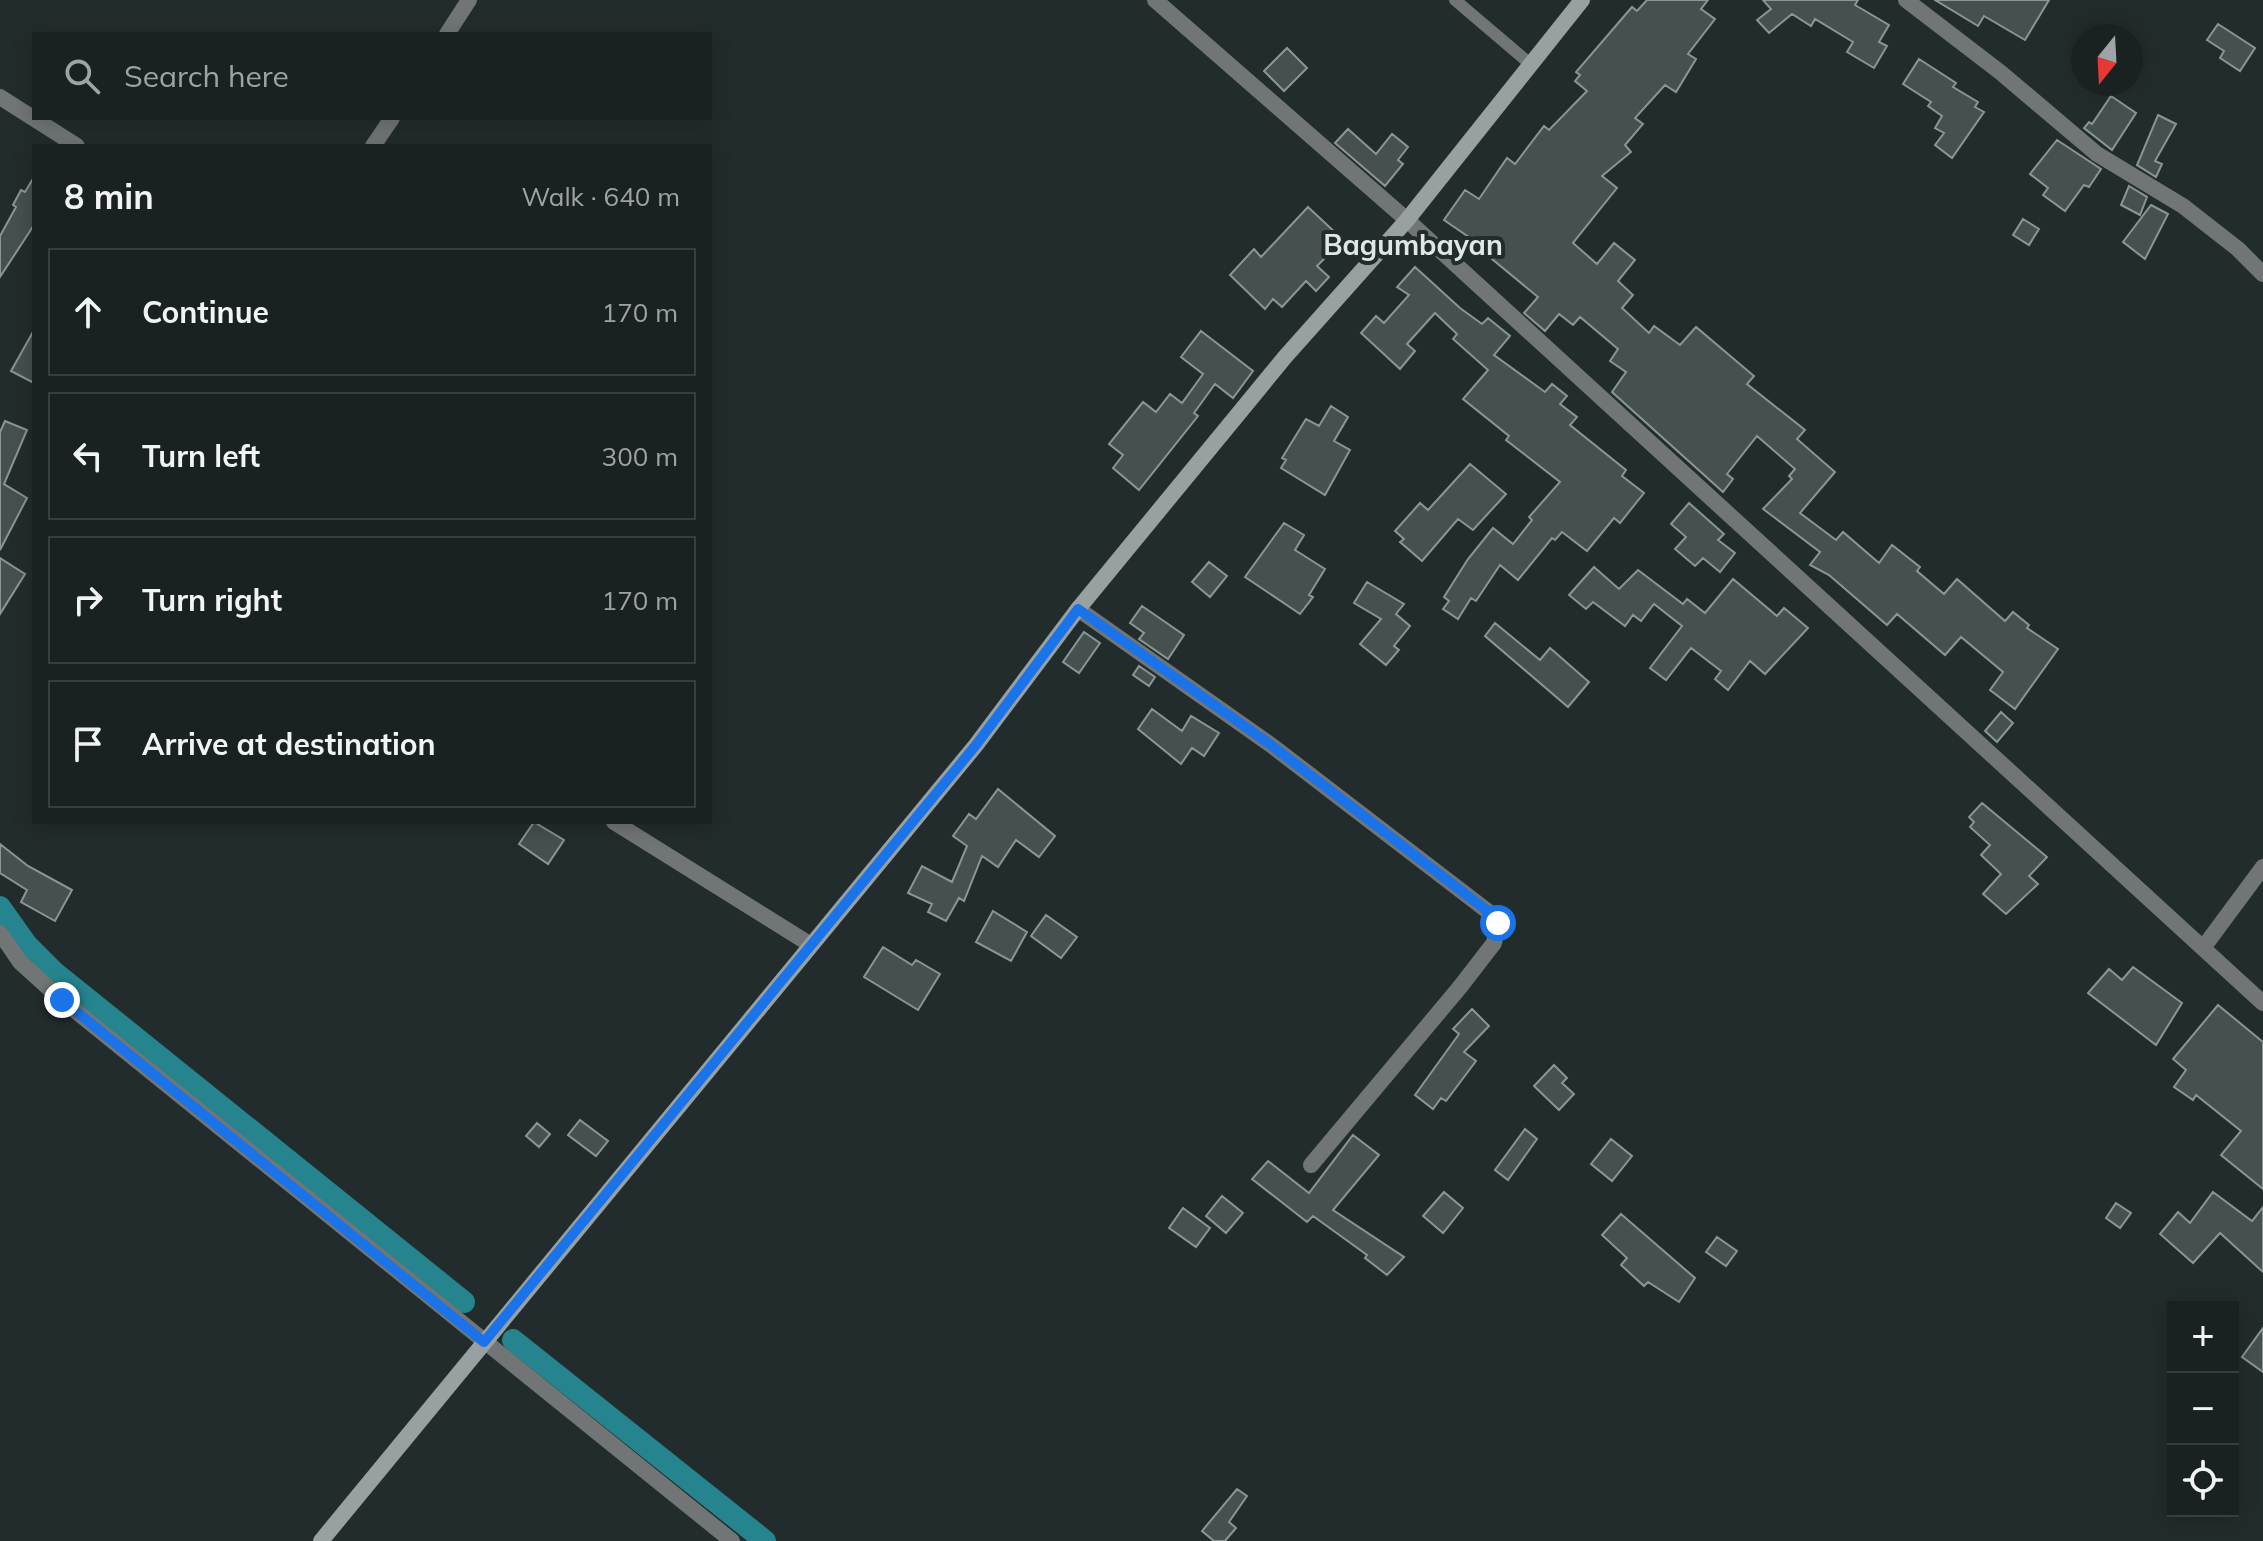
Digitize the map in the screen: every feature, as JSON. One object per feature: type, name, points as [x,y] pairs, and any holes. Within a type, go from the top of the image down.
[{"type":"main road","points":[[321,1541],[976,745],[1078,609],[1285,357],[1407,220],[1582,0]]},
{"type":"street","points":[[448,32],[469,0]]},
{"type":"street","points":[[1155,0],[1407,220],[2263,1003]]},
{"type":"street","points":[[1906,0],[2000,72],[2097,154],[2183,206],[2238,249],[2263,274]]},
{"type":"street","points":[[0,97],[32,117]]},
{"type":"street","points":[[36,120],[74,144]]},
{"type":"street","points":[[374,144],[391,120]]},
{"type":"street","points":[[1078,609],[1271,745],[1494,916],[1498,923],[1494,943],[1311,1165]]},
{"type":"street","points":[[617,824],[811,945]]},
{"type":"street","points":[[2203,948],[2263,867]]},
{"type":"street","points":[[0,933],[20,962],[62,1000],[732,1541]]},
{"type":"lane","points":[[1455,0],[1529,63]]},
{"type":"building","points":[[1647,0],[1708,0],[1701,9],[1715,19],[1688,54],[1696,59],[1676,92],[1665,85],[1635,118],[1643,124],[1625,145],[1631,152],[1602,176],[1617,188],[1573,243],[1597,264],[1614,243],[1635,260],[1618,281],[1633,295],[1622,308],[1649,333],[1654,326],[1680,345],[1696,327],[1754,376],[1747,384],[1805,430],[1797,439],[1835,472],[1800,513],[1836,540],[1843,532],[1879,563],[1892,545],[1920,567],[1917,571],[1944,594],[1957,579],[2005,621],[2013,612],[2029,625],[2027,628],[2058,649],[2015,709],[1990,690],[2003,672],[1961,637],[1945,655],[1897,614],[1887,625],[1829,575],[1810,565],[1820,552],[1763,509],[1792,479],[1789,476],[1795,469],[1757,436],[1727,474],[1733,479],[1723,492],[1612,392],[1626,372],[1610,361],[1618,349],[1580,317],[1573,325],[1559,314],[1545,331],[1524,313],[1538,297],[1492,259],[1495,255],[1444,220],[1465,190],[1479,199],[1507,158],[1515,164],[1544,126],[1549,130],[1587,91],[1575,81],[1580,75],[1576,72],[1632,7],[1637,11]]},
{"type":"building","points":[[1763,0],[1858,0],[1855,5],[1889,25],[1879,42],[1887,46],[1874,68],[1847,52],[1853,42],[1815,19],[1811,26],[1792,14],[1769,33],[1757,20],[1771,9]]},
{"type":"building","points":[[1935,0],[2049,0],[2025,40],[1984,16],[1978,26]]},
{"type":"building","points":[[2218,24],[2255,48],[2240,71],[2220,58],[2224,51],[2207,40]]},
{"type":"building","points":[[1287,48],[1307,68],[1284,91],[1264,71]]},
{"type":"building","points":[[1919,59],[1956,83],[1953,87],[1978,102],[1975,107],[1984,112],[1952,158],[1935,145],[1944,133],[1935,128],[1942,116],[1928,106],[1931,102],[1903,84]]},
{"type":"building","points":[[2111,96],[2136,113],[2112,150],[2084,128],[2089,122],[2092,124]]},
{"type":"building","points":[[2158,115],[2176,124],[2155,161],[2162,164],[2156,177],[2137,165]]},
{"type":"building","points":[[1348,129],[1376,154],[1392,134],[1408,147],[1398,160],[1403,164],[1385,186],[1335,143]]},
{"type":"building","points":[[2057,140],[2101,169],[2089,187],[2084,185],[2065,211],[2043,195],[2048,188],[2030,174]]},
{"type":"building","points":[[32,180],[32,228],[0,277],[0,236],[16,207],[13,205],[21,190],[25,192]]},
{"type":"building","points":[[2129,186],[2147,197],[2140,215],[2121,205]]},
{"type":"building","points":[[2151,205],[2168,214],[2145,259],[2123,242]]},
{"type":"building","points":[[1308,207],[1339,236],[1324,251],[1328,255],[1317,266],[1329,277],[1316,291],[1306,281],[1282,307],[1273,299],[1265,309],[1230,275],[1254,249],[1261,257]]},
{"type":"building","points":[[2023,219],[2039,229],[2029,245],[2013,235]]},
{"type":"building","points":[[1415,267],[1482,324],[1488,318],[1510,336],[1494,355],[1545,392],[1552,384],[1567,396],[1560,404],[1577,417],[1570,425],[1626,470],[1622,476],[1644,493],[1620,523],[1614,518],[1587,551],[1562,532],[1555,540],[1552,538],[1518,580],[1500,565],[1476,601],[1471,598],[1458,619],[1443,609],[1449,601],[1444,597],[1468,559],[1493,528],[1513,544],[1532,520],[1529,517],[1560,482],[1506,440],[1509,436],[1463,399],[1488,370],[1453,339],[1457,334],[1435,313],[1407,344],[1415,351],[1400,369],[1361,333],[1376,316],[1384,323],[1409,295],[1397,287]]},
{"type":"building","points":[[1201,331],[1253,371],[1233,398],[1215,384],[1194,413],[1198,416],[1139,490],[1113,468],[1123,455],[1109,444],[1143,402],[1156,412],[1170,394],[1182,403],[1203,374],[1181,357]]},
{"type":"building","points":[[32,334],[32,382],[11,371]]},
{"type":"building","points":[[1331,406],[1348,417],[1334,441],[1350,450],[1325,495],[1281,468],[1286,460],[1282,458],[1306,419],[1319,426]]},
{"type":"building","points":[[5,421],[27,430],[4,484],[27,498],[0,550],[0,432]]},
{"type":"building","points":[[1470,464],[1506,494],[1473,530],[1458,519],[1422,561],[1400,542],[1404,539],[1395,531],[1420,503],[1428,510]]},
{"type":"building","points":[[1689,503],[1724,534],[1718,540],[1735,553],[1720,572],[1703,558],[1695,566],[1675,549],[1686,537],[1671,524]]},
{"type":"building","points":[[1284,523],[1304,535],[1295,550],[1325,569],[1309,595],[1313,597],[1300,614],[1245,577]]},
{"type":"building","points":[[0,558],[25,574],[0,614]]},
{"type":"building","points":[[1209,562],[1227,576],[1210,597],[1192,582]]},
{"type":"building","points":[[1594,567],[1619,589],[1638,570],[1683,604],[1687,599],[1705,613],[1733,579],[1777,616],[1784,608],[1808,628],[1765,674],[1750,661],[1728,690],[1715,679],[1721,671],[1691,648],[1666,680],[1650,668],[1682,626],[1654,604],[1641,621],[1633,615],[1625,626],[1593,602],[1586,609],[1569,595]]},
{"type":"building","points":[[1367,582],[1404,604],[1396,614],[1410,626],[1394,646],[1399,650],[1386,665],[1360,644],[1381,619],[1354,603]]},
{"type":"building","points":[[1142,606],[1184,635],[1168,659],[1139,639],[1144,633],[1130,623]]},
{"type":"building","points":[[1495,623],[1540,660],[1550,648],[1589,682],[1568,707],[1485,636]]},
{"type":"building","points":[[1084,632],[1100,643],[1079,673],[1063,662]]},
{"type":"building","points":[[1139,666],[1155,677],[1149,686],[1133,675]]},
{"type":"building","points":[[1152,709],[1182,731],[1191,716],[1219,733],[1204,756],[1192,748],[1181,764],[1138,729]]},
{"type":"building","points":[[2001,712],[2013,723],[1997,742],[1985,731]]},
{"type":"building","points":[[998,789],[1055,836],[1039,857],[1016,840],[998,867],[982,856],[964,901],[959,898],[946,921],[928,912],[932,904],[908,893],[922,866],[952,882],[967,846],[953,836],[969,814],[976,819]]},
{"type":"building","points":[[1982,803],[2047,857],[2029,876],[2038,884],[2006,914],[1983,894],[2001,874],[1981,855],[1990,845],[1970,827],[1974,822],[1969,817]]},
{"type":"building","points":[[533,824],[564,840],[548,864],[519,844]]},
{"type":"building","points":[[0,844],[28,866],[72,890],[55,921],[21,902],[27,890],[0,873]]},
{"type":"building","points":[[993,911],[1027,932],[1011,961],[976,942]]},
{"type":"building","points":[[1046,915],[1077,937],[1061,958],[1031,936]]},
{"type":"building","points":[[883,947],[912,965],[916,960],[940,974],[918,1010],[864,977]]},
{"type":"building","points":[[2133,967],[2182,1003],[2156,1045],[2088,993],[2109,969],[2122,980]]},
{"type":"building","points":[[2218,1005],[2263,1042],[2263,1189],[2221,1155],[2241,1131],[2196,1095],[2193,1100],[2174,1087],[2186,1070],[2173,1059]]},
{"type":"building","points":[[1472,1009],[1489,1026],[1464,1052],[1476,1061],[1446,1101],[1441,1098],[1433,1109],[1415,1095],[1459,1034],[1453,1029]]},
{"type":"building","points":[[1554,1065],[1567,1078],[1562,1083],[1574,1094],[1559,1110],[1534,1086]]},
{"type":"building","points":[[580,1120],[608,1141],[596,1156],[568,1135]]},
{"type":"building","points":[[537,1123],[550,1134],[539,1147],[526,1136]]},
{"type":"building","points":[[1525,1129],[1537,1139],[1508,1180],[1495,1170]]},
{"type":"building","points":[[1353,1135],[1379,1155],[1333,1210],[1404,1257],[1387,1275],[1365,1258],[1367,1255],[1313,1216],[1307,1222],[1252,1179],[1268,1161],[1309,1193]]},
{"type":"building","points":[[1611,1139],[1632,1156],[1612,1181],[1591,1164]]},
{"type":"building","points":[[1444,1192],[1463,1208],[1443,1233],[1423,1216]]},
{"type":"building","points":[[2213,1192],[2252,1221],[2263,1207],[2263,1272],[2220,1233],[2193,1263],[2160,1234],[2178,1212],[2190,1223]]},
{"type":"building","points":[[1222,1196],[1243,1213],[1226,1233],[1206,1216]]},
{"type":"building","points":[[2116,1203],[2131,1213],[2120,1228],[2106,1218]]},
{"type":"building","points":[[1183,1208],[1210,1228],[1196,1247],[1169,1228]]},
{"type":"building","points":[[1621,1214],[1695,1278],[1679,1302],[1648,1282],[1644,1286],[1621,1265],[1627,1258],[1602,1235]]},
{"type":"building","points":[[1717,1237],[1737,1251],[1726,1266],[1706,1252]]},
{"type":"building","points":[[2263,1328],[2263,1372],[2242,1357]]},
{"type":"building","points":[[1237,1489],[1247,1496],[1229,1522],[1236,1528],[1225,1541],[1214,1541],[1202,1531]]},
{"type":"waterway","points":[[0,907],[27,945],[54,972],[464,1302]]},
{"type":"waterway","points":[[513,1340],[765,1541]]},
{"type":"district","name":"Bagumbayan","points":[[1413,244]]},
{"type":"route","points":[[62,1000],[484,1342],[976,745],[1078,609],[1271,745],[1494,916],[1498,923]]}]
